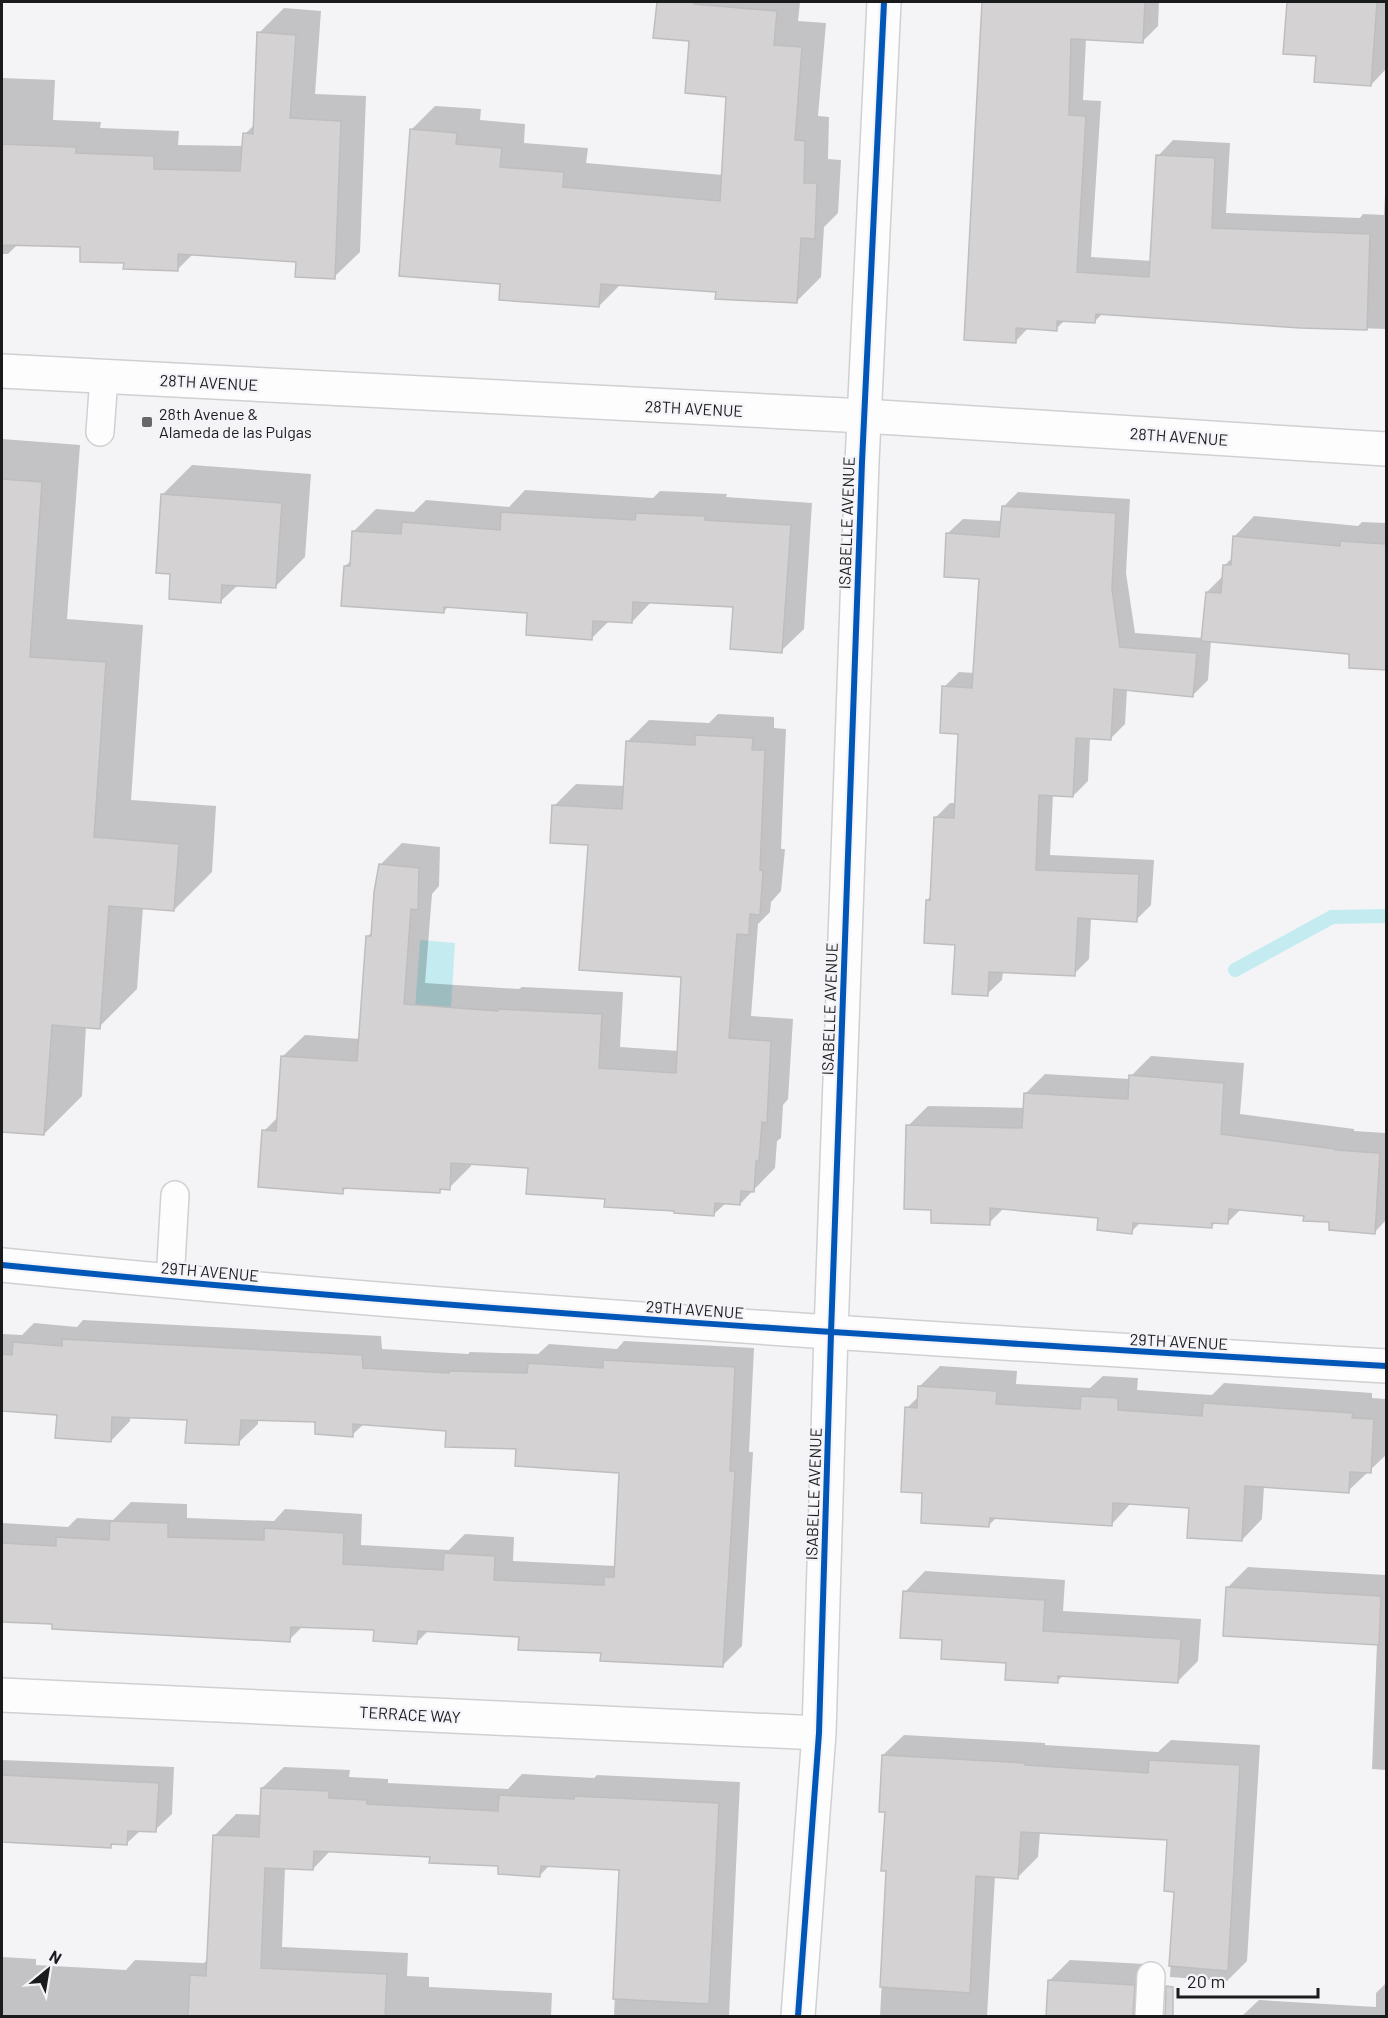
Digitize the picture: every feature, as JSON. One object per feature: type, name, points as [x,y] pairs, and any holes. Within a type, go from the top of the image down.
[{"type":"street","name":"ISABELLE AVENUE","points":[[798,2016],[819,1733],[864,416],[884,2]]},
{"type":"street","name":"28TH AVENUE","points":[[2,371],[864,416],[1386,449]]},
{"type":"street","name":"29TH AVENUE","points":[[2,1265],[170,1281],[831,1333],[1386,1366]]},
{"type":"street","name":"TERRACE WAY","points":[[2,1695],[819,1733]]},
{"type":"lane","points":[[100,432],[104,377]]},
{"type":"lane","points":[[170,1281],[176,1195]]},
{"type":"lane","points":[[1149,2016],[1151,1976]]},
{"type":"water","points":[[420,940],[455,943],[450,1025],[414,1023]]},
{"type":"building","points":[[657,2],[694,2],[694,4],[777,11],[774,45],[802,47],[795,140],[805,141],[804,183],[817,183],[815,239],[801,238],[797,303],[715,299],[716,292],[601,284],[599,307],[499,300],[500,284],[399,276],[410,129],[457,133],[456,144],[502,148],[500,167],[564,172],[563,187],[720,201],[726,97],[685,93],[689,41],[653,38]]},
{"type":"building","points":[[982,2],[1145,2],[1143,43],[1071,39],[1069,115],[1086,116],[1077,272],[1149,277],[1156,155],[1215,158],[1212,228],[1370,234],[1367,330],[1300,328],[1096,314],[1095,323],[1057,321],[1057,331],[1016,328],[1016,343],[964,340]]},
{"type":"building","points":[[1287,2],[1377,2],[1371,86],[1314,82],[1316,56],[1283,54]]},
{"type":"building","points":[[257,32],[296,35],[290,118],[341,121],[335,279],[295,277],[296,262],[178,254],[178,271],[123,269],[124,263],[80,262],[80,247],[2,245],[2,144],[76,147],[76,153],[154,156],[154,169],[240,171],[243,133],[253,134]]},
{"type":"building","points":[[2,479],[42,482],[30,657],[106,662],[94,837],[179,844],[174,911],[109,906],[100,1029],[52,1025],[44,1135],[2,1132]]},
{"type":"building","points":[[161,494],[282,503],[276,588],[222,585],[221,603],[169,599],[170,574],[156,573]]},
{"type":"building","points":[[1002,506],[1116,513],[1112,589],[1120,647],[1197,653],[1193,697],[1114,689],[1111,740],[1076,738],[1073,797],[1039,795],[1036,870],[1139,874],[1137,922],[1078,918],[1075,976],[989,972],[988,996],[952,994],[955,945],[924,943],[926,900],[930,900],[934,817],[954,818],[958,734],[940,733],[942,686],[972,688],[979,579],[944,577],[946,533],[999,537]]},
{"type":"building","points":[[501,512],[635,520],[636,513],[705,516],[705,520],[791,525],[782,653],[730,649],[733,607],[633,602],[632,623],[593,621],[592,640],[526,635],[527,613],[444,607],[444,613],[341,606],[344,566],[350,566],[352,531],[401,534],[402,522],[500,530]]},
{"type":"building","points":[[1233,536],[1340,546],[1340,541],[1386,544],[1386,670],[1349,668],[1349,654],[1201,641],[1206,592],[1221,593],[1223,565],[1231,565]]},
{"type":"building","points":[[695,735],[753,738],[752,750],[765,750],[760,915],[750,914],[749,935],[737,934],[729,1038],[771,1041],[767,1123],[762,1122],[754,1192],[741,1191],[740,1205],[715,1203],[714,1216],[604,1207],[605,1199],[526,1194],[528,1168],[451,1163],[450,1190],[440,1189],[440,1193],[343,1188],[343,1194],[258,1187],[262,1130],[276,1131],[281,1056],[357,1061],[366,936],[371,936],[374,892],[379,864],[419,868],[418,910],[411,909],[404,1004],[498,1011],[498,1009],[602,1014],[599,1068],[676,1073],[681,977],[579,970],[588,845],[550,843],[552,805],[622,809],[626,741],[695,745]]},
{"type":"building","points":[[1129,1075],[1224,1083],[1221,1134],[1335,1150],[1380,1153],[1375,1234],[1329,1230],[1329,1222],[1303,1221],[1304,1216],[1229,1209],[1228,1224],[1212,1223],[1212,1228],[1133,1223],[1132,1234],[1097,1230],[1098,1218],[990,1208],[990,1225],[931,1223],[931,1210],[904,1209],[906,1125],[1022,1128],[1024,1093],[1128,1099]]},
{"type":"building","points":[[62,1339],[362,1355],[363,1368],[449,1373],[449,1371],[527,1373],[528,1363],[603,1368],[603,1360],[735,1367],[730,1471],[735,1471],[723,1667],[600,1661],[601,1653],[518,1650],[519,1637],[418,1631],[417,1644],[373,1641],[374,1630],[291,1627],[290,1642],[52,1629],[52,1624],[2,1622],[2,1543],[56,1546],[56,1537],[109,1540],[110,1521],[168,1523],[168,1537],[264,1540],[264,1528],[344,1533],[343,1564],[443,1570],[444,1553],[495,1556],[494,1580],[604,1585],[604,1577],[614,1577],[619,1473],[515,1466],[516,1449],[445,1447],[446,1431],[353,1424],[353,1437],[315,1434],[315,1422],[241,1420],[239,1445],[185,1443],[187,1420],[112,1417],[111,1442],[55,1438],[57,1415],[2,1411],[2,1354],[12,1355],[13,1342],[62,1346]]},
{"type":"building","points":[[918,1386],[997,1391],[996,1404],[1080,1409],[1081,1396],[1118,1398],[1118,1410],[1202,1416],[1203,1403],[1353,1413],[1352,1418],[1374,1419],[1371,1473],[1350,1472],[1349,1493],[1245,1486],[1242,1541],[1187,1538],[1189,1508],[1113,1503],[1112,1526],[990,1518],[989,1527],[921,1523],[922,1493],[901,1492],[905,1407],[917,1408]]},
{"type":"building","points":[[1226,1587],[1381,1596],[1379,1645],[1223,1636]]},
{"type":"building","points":[[903,1591],[1045,1600],[1043,1631],[1181,1639],[1178,1683],[1058,1676],[1058,1683],[1005,1680],[1006,1663],[941,1659],[942,1640],[900,1638]]},
{"type":"building","points":[[882,1755],[1148,1773],[1149,1760],[1240,1765],[1228,1971],[1169,1966],[1174,1892],[1164,1891],[1167,1840],[1021,1832],[1018,1879],[976,1876],[970,1993],[880,1987],[886,1871],[881,1871],[885,1812],[879,1812]]},
{"type":"building","points":[[2,1775],[159,1783],[156,1832],[128,1831],[127,1845],[111,1844],[111,1848],[2,1842]]},
{"type":"building","points":[[261,1788],[329,1791],[329,1798],[367,1800],[367,1804],[498,1811],[499,1795],[719,1803],[709,2004],[613,1999],[619,1870],[541,1866],[540,1877],[498,1874],[498,1866],[429,1863],[430,1857],[314,1851],[313,1870],[265,1868],[261,1968],[387,1974],[385,2016],[188,2016],[190,1975],[206,1976],[213,1835],[259,1837]]},
{"type":"building","points":[[1048,1980],[1135,1985],[1133,2016],[1046,2016]]},
{"type":"building","points":[[1166,1986],[1173,1987],[1173,2016],[1165,2016]]},
{"type":"waterway","points":[[1235,970],[1332,917],[1386,916]]},
{"type":"cycle path","points":[[798,2016],[819,1733],[862,462],[884,2]]},
{"type":"cycle path","points":[[2,1265],[520,1310],[1386,1366]]},
{"type":"place","name":"28th Avenue & Alameda de las Pulgas","points":[[147,422]]}]
